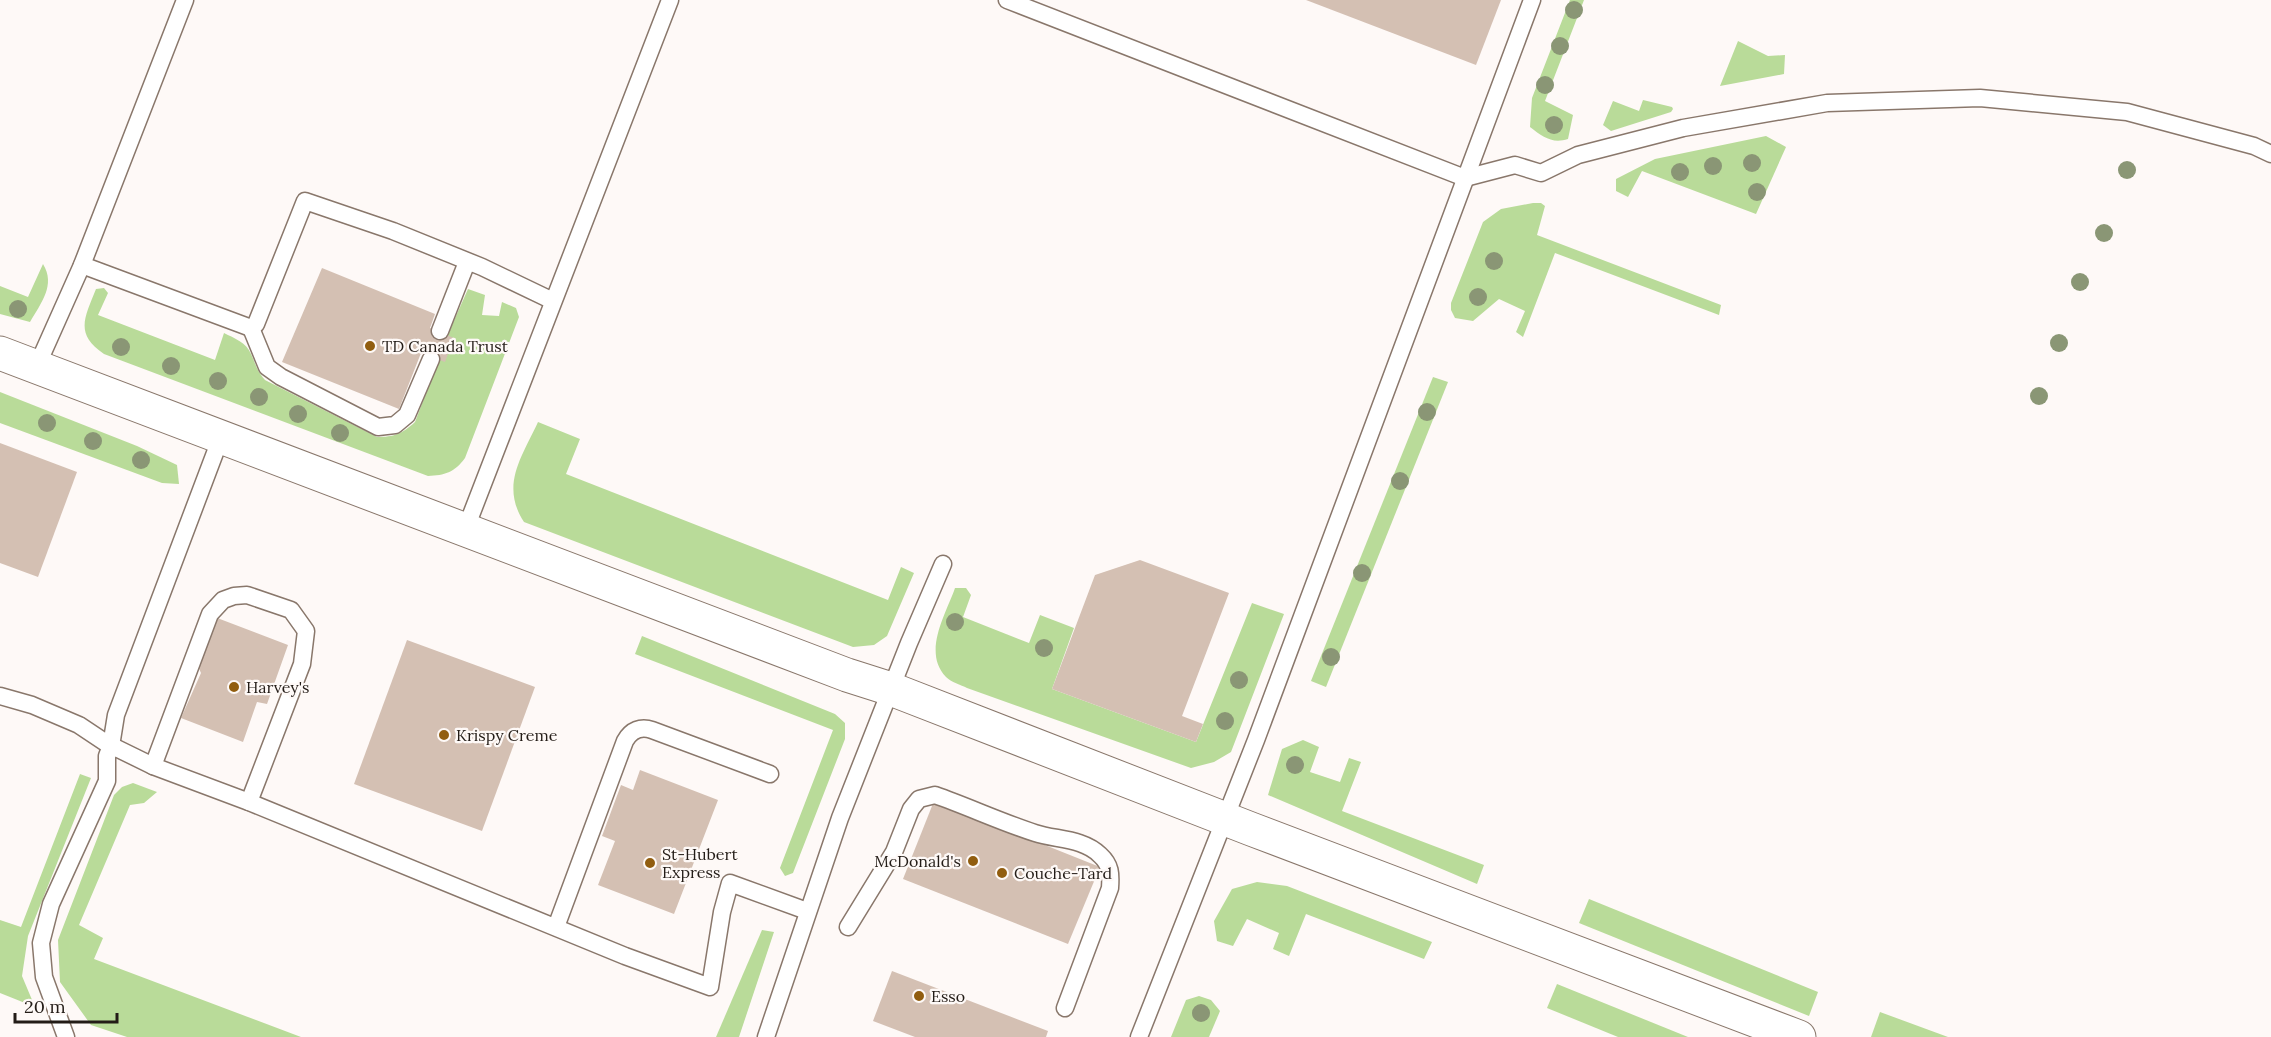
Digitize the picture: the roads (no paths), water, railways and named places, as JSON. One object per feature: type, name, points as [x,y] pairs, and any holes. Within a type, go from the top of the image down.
[{"type":"street","points":[[0,352],[847,675],[891,689],[1225,819],[1799,1037]]},
{"type":"lane","points":[[37,366],[82,265],[186,0]]},
{"type":"lane","points":[[466,528],[670,0]]},
{"type":"lane","points":[[1007,0],[1465,178],[1515,165],[1541,173],[1578,155],[1683,128],[1827,103],[1958,98],[1980,98],[2127,112],[2254,146],[2271,154]]},
{"type":"lane","points":[[1139,1037],[1256,741],[1532,0]]},
{"type":"lane","points":[[251,328],[256,324],[305,201],[393,231],[553,301]]},
{"type":"lane","points":[[440,332],[467,262]]},
{"type":"lane","points":[[82,265],[251,328],[267,367],[281,377],[378,427],[395,425],[407,415],[431,359]]},
{"type":"lane","points":[[66,1037],[44,976],[41,943],[51,904],[107,781],[107,756],[116,715],[221,437]]},
{"type":"lane","points":[[766,1037],[840,818],[944,564]]},
{"type":"lane","points":[[153,766],[210,614],[219,603],[234,596],[247,595],[291,610],[306,631],[302,664],[249,802]]},
{"type":"lane","points":[[0,696],[33,705],[79,725],[111,746],[153,766],[249,802],[625,956],[710,987],[722,912],[730,883],[807,911]]},
{"type":"lane","points":[[556,927],[625,741],[630,734],[640,728],[652,730],[770,774]]},
{"type":"lane","points":[[848,927],[894,852],[911,808],[924,796],[935,795],[1038,834],[1061,837],[1093,849],[1111,870],[1110,888],[1065,1008]]},
{"type":"place","name":"TD Canada Trust","points":[[370,346]]},
{"type":"place","name":"Harvey's","points":[[234,687]]},
{"type":"place","name":"Krispy Creme","points":[[444,735]]},
{"type":"place","name":"McDonald's","points":[[973,861]]},
{"type":"place","name":"St-Hubert Express","points":[[650,863]]},
{"type":"place","name":"Couche-Tard","points":[[1002,873]]},
{"type":"place","name":"Esso","points":[[919,996]]}]
